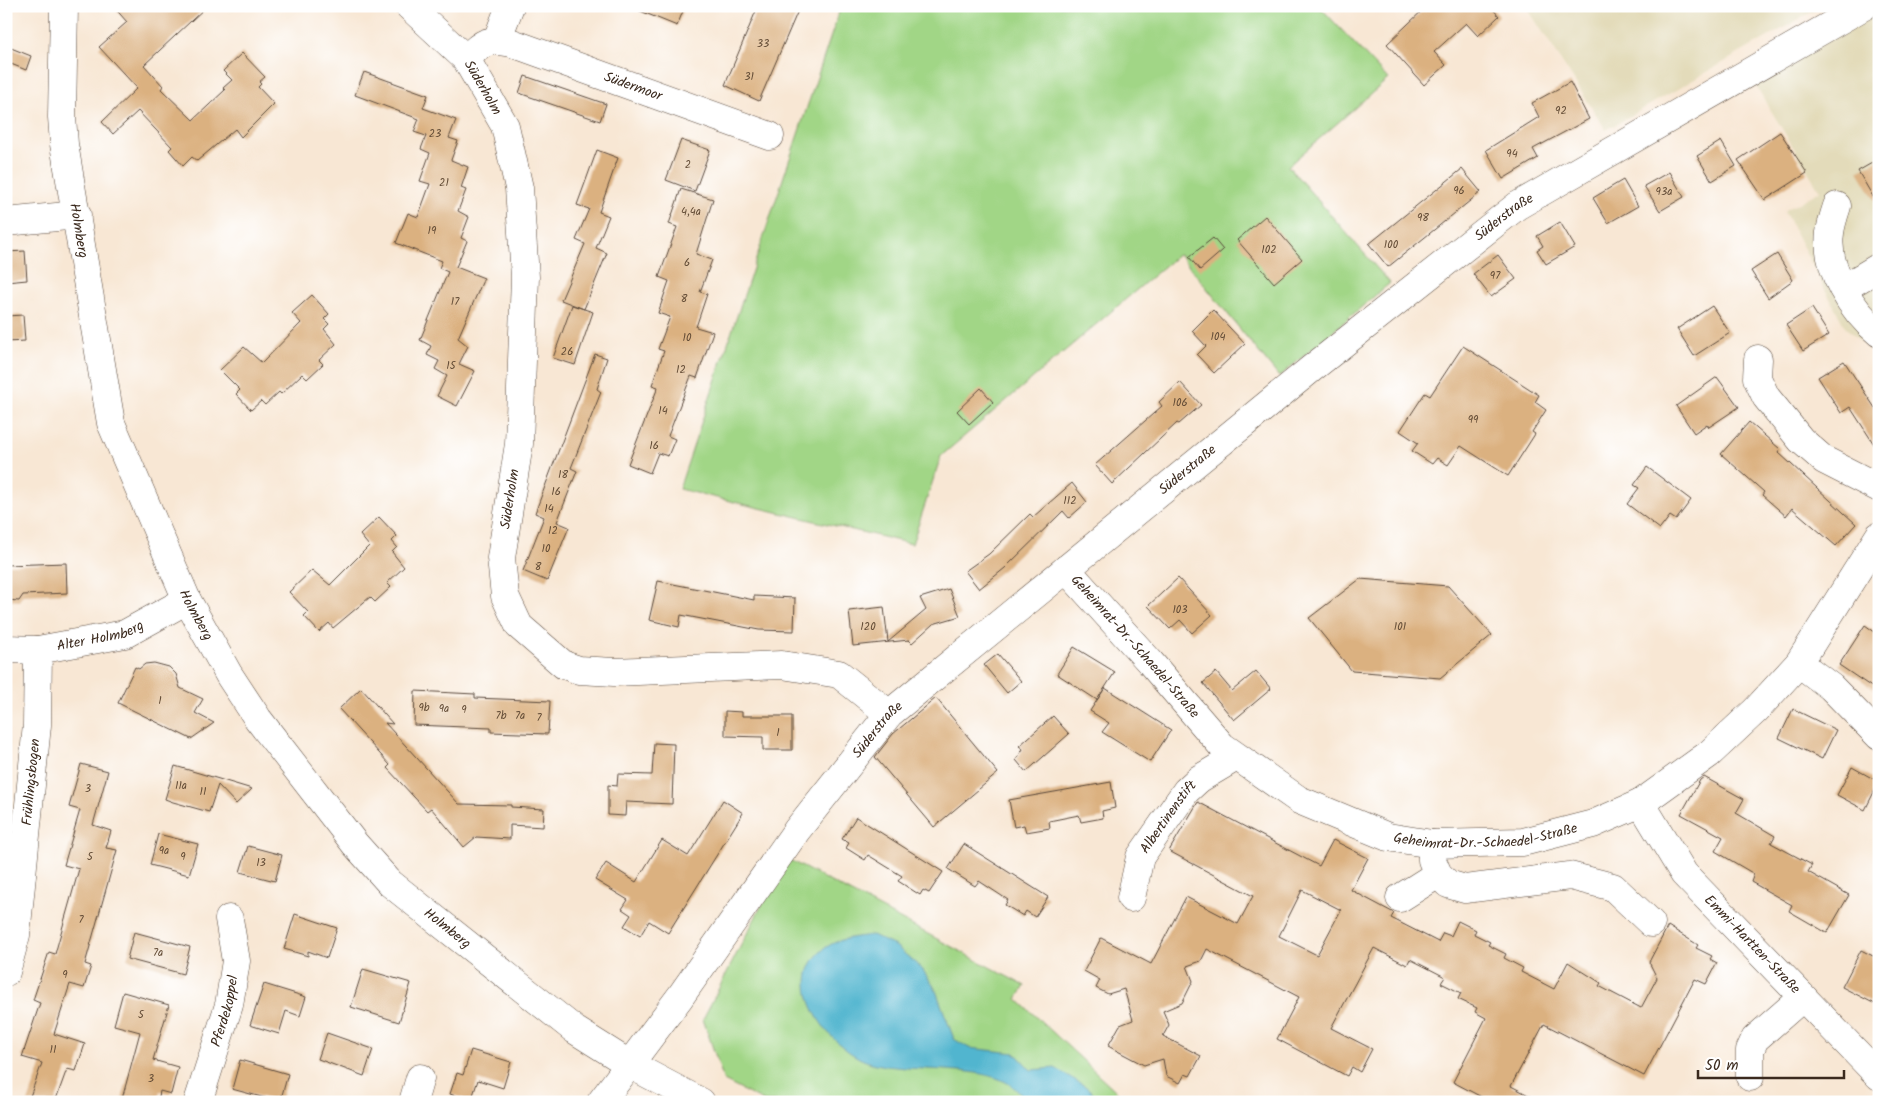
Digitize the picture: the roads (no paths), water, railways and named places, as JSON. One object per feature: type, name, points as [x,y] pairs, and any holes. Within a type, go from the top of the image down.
[{"type":"street","name":"Holmberg","points":[[64,6],[62,117],[64,144],[111,423],[187,600],[229,675],[258,719],[356,844],[390,882],[575,1030],[628,1064],[701,1102]]},
{"type":"street","name":"Süderholm","points":[[409,6],[466,58],[505,126],[519,188],[525,277],[519,444],[500,558],[505,596],[519,626],[564,665],[579,670],[614,672],[782,665],[838,674],[889,714]]},
{"type":"street","points":[[466,58],[481,43],[497,40],[510,6]]},
{"type":"street","name":"Süderstraße","points":[[601,1102],[680,997],[797,830],[889,714],[1333,352],[1517,206],[1864,6]]},
{"type":"street","name":"Südermoor","points":[[497,40],[512,43],[770,136]]},
{"type":"street","points":[[1837,206],[1830,233],[1832,263],[1844,288],[1867,324],[1879,333]]},
{"type":"street","points":[[6,222],[77,215]]},
{"type":"street","points":[[1844,288],[1879,267]]},
{"type":"street","points":[[1758,359],[1757,378],[1766,398],[1801,440],[1824,460],[1879,488]]},
{"type":"street","name":"Geheimrat-Dr.-Schaedel-Straße","points":[[1066,569],[1150,662],[1222,746],[1299,800],[1388,837],[1432,844],[1523,842],[1593,824],[1641,804],[1709,754],[1756,710],[1799,663],[1879,536]]},
{"type":"street","name":"Alter Holmberg","points":[[6,649],[38,650],[125,634],[187,600]]},
{"type":"street","name":"Frühlingsbogen","points":[[6,972],[37,724],[38,650]]},
{"type":"street","points":[[1799,663],[1831,687],[1879,736]]},
{"type":"street","name":"Albertinenstift","points":[[1131,898],[1140,857],[1186,791],[1199,779],[1236,757]]},
{"type":"street","name":"Emmi-Hartten-Straße","points":[[1641,804],[1684,874],[1879,1076]]},
{"type":"street","points":[[1432,844],[1432,860],[1438,874],[1448,884],[1465,889],[1570,876],[1613,887],[1651,923]]},
{"type":"street","points":[[1400,898],[1438,874]]},
{"type":"street","name":"Pferdekoppel","points":[[198,1102],[230,996],[236,961],[229,919]]},
{"type":"street","points":[[1750,1077],[1750,1050],[1755,1040],[1803,997]]},
{"type":"water","points":[[872,935],[897,947],[922,969],[935,988],[954,1039],[969,1048],[1015,1053],[1031,1070],[1055,1068],[1085,1086],[1104,1102],[1025,1102],[1014,1087],[996,1078],[950,1070],[877,1064],[859,1058],[845,1049],[821,1024],[808,992],[808,976],[813,961],[825,948],[842,940]]}]
